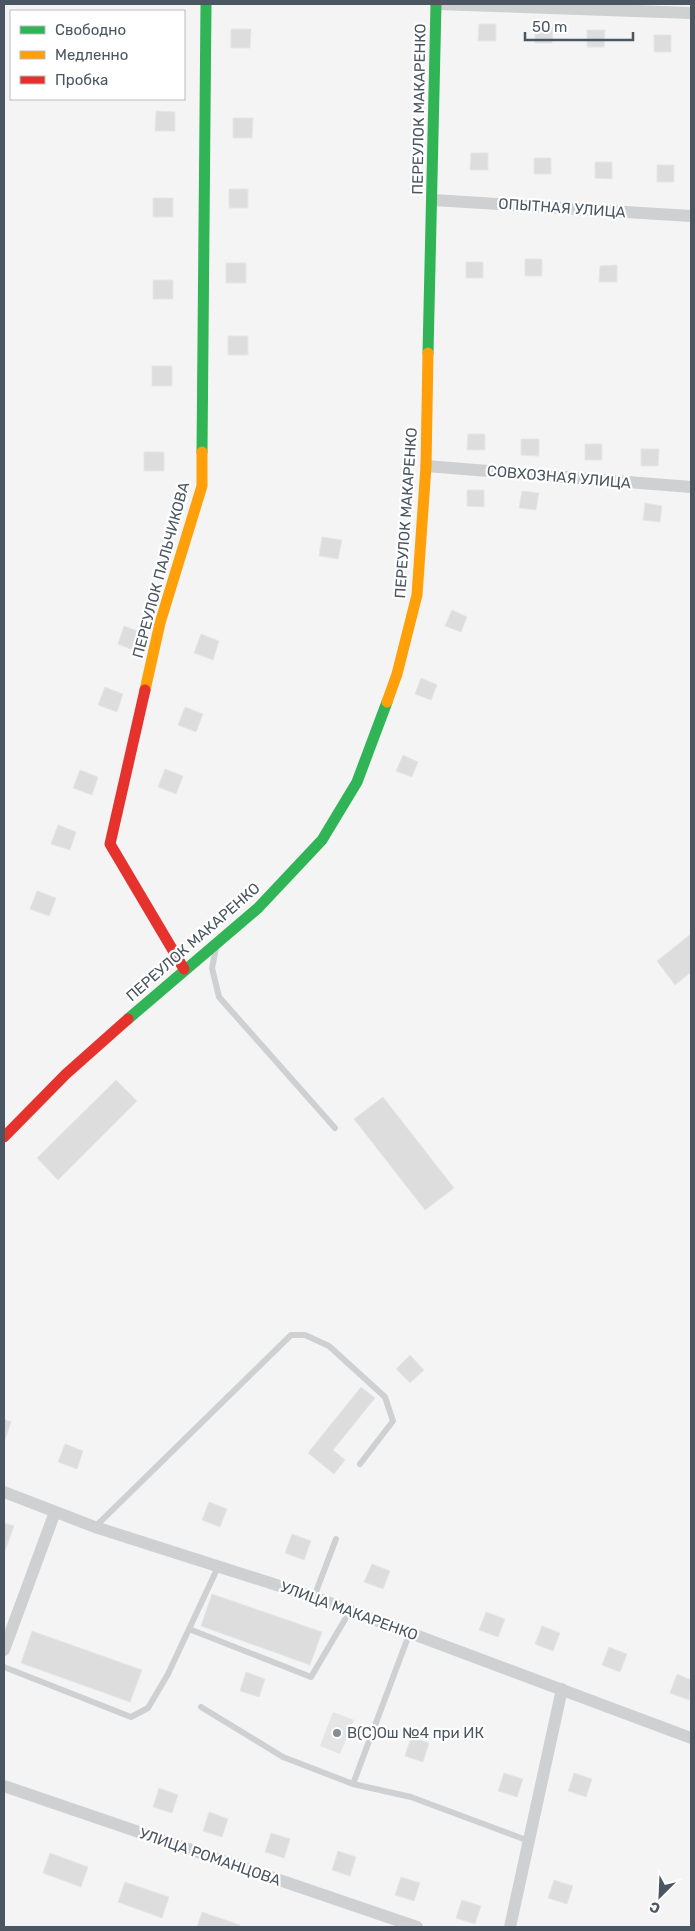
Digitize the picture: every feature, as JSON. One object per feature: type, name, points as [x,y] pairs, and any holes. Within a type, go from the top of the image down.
[{"type":"street","name":"ПЕРЕУЛОК ПАЛЬЧИКОВА","points":[[184,969],[110,844],[160,623],[202,486],[206,4]]},
{"type":"street","name":"ПЕРЕУЛОК МАКАРЕНКО","points":[[4,1137],[66,1074],[184,969],[258,908],[322,840],[357,782],[397,674],[417,595],[426,466],[436,4]]},
{"type":"street","points":[[436,4],[691,13]]},
{"type":"street","name":"ОПЫТНАЯ УЛИЦА","points":[[433,200],[691,216]]},
{"type":"street","name":"СОВХОЗНАЯ УЛИЦА","points":[[426,466],[691,487]]},
{"type":"street","name":"УЛИЦА МАКАРЕНКО","points":[[4,1492],[95,1527],[314,1597],[691,1738]]},
{"type":"street","points":[[4,1650],[55,1512]]},
{"type":"street","points":[[510,1927],[562,1689]]},
{"type":"street","name":"УЛИЦА РОМАНЦОВА","points":[[4,1786],[417,1927]]},
{"type":"lane","points":[[217,942],[212,968],[219,996],[334,1128]]},
{"type":"lane","points":[[95,1527],[291,1336],[305,1336],[329,1346],[385,1397],[394,1421],[360,1464]]},
{"type":"lane","points":[[314,1597],[336,1539]]},
{"type":"lane","points":[[4,1667],[131,1717],[148,1708],[168,1674],[218,1567]]},
{"type":"lane","points":[[189,1629],[311,1677],[350,1610]]},
{"type":"lane","points":[[353,1784],[410,1632]]},
{"type":"lane","points":[[202,1707],[283,1757],[353,1784],[411,1797],[529,1841]]},
{"type":"shaded area","name":"В(С)Ош №4 при ИК","points":[[333,1712],[354,1720],[340,1754],[320,1746]]},
{"type":"building","points":[[479,24],[496,24],[496,41],[478,41]]},
{"type":"building","points":[[535,26],[553,27],[552,43],[535,43]]},
{"type":"building","points":[[231,29],[251,29],[250,48],[231,48]]},
{"type":"building","points":[[587,30],[605,30],[604,47],[587,47]]},
{"type":"building","points":[[654,35],[671,35],[671,52],[654,52]]},
{"type":"building","points":[[156,111],[175,112],[175,131],[155,131]]},
{"type":"building","points":[[233,118],[253,118],[252,138],[233,138]]},
{"type":"building","points":[[471,153],[488,153],[488,170],[470,170]]},
{"type":"building","points":[[534,158],[551,158],[551,174],[534,174]]},
{"type":"building","points":[[595,162],[612,162],[612,179],[595,178]]},
{"type":"building","points":[[657,165],[674,165],[674,182],[657,182]]},
{"type":"building","points":[[229,189],[248,189],[248,208],[229,208]]},
{"type":"building","points":[[153,198],[173,198],[173,217],[153,217]]},
{"type":"building","points":[[525,259],[542,259],[542,276],[525,276]]},
{"type":"building","points":[[466,262],[483,262],[483,278],[466,278]]},
{"type":"building","points":[[226,263],[246,263],[246,283],[226,283]]},
{"type":"building","points":[[617,265],[617,282],[599,282],[600,266]]},
{"type":"building","points":[[153,280],[173,280],[173,299],[153,299]]},
{"type":"building","points":[[228,336],[248,336],[248,355],[228,355]]},
{"type":"building","points":[[152,366],[172,366],[172,386],[152,386]]},
{"type":"building","points":[[468,434],[485,434],[485,450],[467,450]]},
{"type":"building","points":[[521,439],[539,439],[539,456],[521,455]]},
{"type":"building","points":[[585,444],[602,444],[602,460],[585,460]]},
{"type":"building","points":[[641,449],[659,449],[658,466],[641,466]]},
{"type":"building","points":[[144,452],[164,452],[164,471],[144,471]]},
{"type":"building","points":[[467,490],[484,490],[484,507],[467,506]]},
{"type":"building","points":[[522,491],[539,493],[536,510],[519,508]]},
{"type":"building","points":[[645,503],[662,506],[660,522],[643,520]]},
{"type":"building","points":[[322,537],[342,540],[338,559],[319,556]]},
{"type":"building","points":[[452,610],[467,617],[461,632],[445,626]]},
{"type":"building","points":[[124,626],[143,633],[136,651],[118,644]]},
{"type":"building","points":[[201,634],[219,641],[213,660],[194,653]]},
{"type":"building","points":[[421,678],[437,685],[431,700],[415,694]]},
{"type":"building","points":[[105,687],[123,694],[117,712],[98,705]]},
{"type":"building","points":[[185,707],[203,714],[196,732],[178,725]]},
{"type":"building","points":[[403,755],[418,762],[412,777],[396,771]]},
{"type":"building","points":[[165,769],[183,776],[176,794],[158,787]]},
{"type":"building","points":[[80,770],[98,777],[92,795],[73,788]]},
{"type":"building","points":[[58,825],[76,832],[70,850],[51,844]]},
{"type":"building","points":[[37,891],[56,898],[49,916],[30,909]]},
{"type":"building","points":[[691,934],[691,972],[675,985],[657,961]]},
{"type":"building","points":[[116,1080],[137,1101],[58,1180],[37,1158]]},
{"type":"building","points":[[383,1097],[454,1188],[425,1210],[354,1119]]},
{"type":"building","points":[[410,1355],[424,1370],[410,1383],[396,1369]]},
{"type":"building","points":[[361,1387],[375,1398],[333,1450],[345,1460],[334,1474],[308,1453]]},
{"type":"building","points":[[4,1419],[11,1422],[5,1440],[4,1440]]},
{"type":"building","points":[[65,1444],[83,1451],[77,1469],[58,1462]]},
{"type":"building","points":[[209,1502],[227,1509],[220,1527],[202,1520]]},
{"type":"building","points":[[4,1523],[14,1526],[4,1553]]},
{"type":"building","points":[[292,1534],[311,1541],[304,1560],[285,1553]]},
{"type":"building","points":[[372,1564],[390,1571],[383,1589],[364,1582]]},
{"type":"building","points":[[212,1594],[322,1632],[310,1665],[201,1626]]},
{"type":"building","points":[[486,1612],[505,1619],[498,1637],[479,1630]]},
{"type":"building","points":[[542,1626],[560,1633],[553,1651],[535,1644]]},
{"type":"building","points":[[32,1631],[142,1670],[130,1702],[21,1663]]},
{"type":"building","points":[[609,1647],[627,1654],[620,1672],[602,1665]]},
{"type":"building","points":[[246,1672],[265,1679],[259,1697],[240,1691]]},
{"type":"building","points":[[677,1674],[691,1680],[689,1700],[670,1693]]},
{"type":"building","points":[[411,1737],[429,1743],[423,1762],[405,1756]]},
{"type":"building","points":[[504,1773],[523,1779],[517,1797],[498,1791]]},
{"type":"building","points":[[574,1773],[592,1779],[586,1797],[568,1791]]},
{"type":"building","points":[[159,1788],[178,1795],[172,1813],[153,1807]]},
{"type":"building","points":[[209,1812],[228,1819],[222,1837],[203,1831]]},
{"type":"building","points":[[271,1833],[290,1839],[284,1858],[265,1852]]},
{"type":"building","points":[[338,1851],[356,1857],[350,1876],[332,1870]]},
{"type":"building","points":[[50,1853],[88,1867],[81,1887],[43,1873]]},
{"type":"building","points":[[401,1877],[420,1883],[414,1901],[395,1895]]},
{"type":"building","points":[[554,1880],[573,1886],[567,1904],[548,1898]]},
{"type":"building","points":[[125,1882],[169,1897],[162,1918],[118,1902]]},
{"type":"building","points":[[462,1900],[481,1906],[475,1924],[456,1918]]},
{"type":"building","points":[[202,1912],[240,1925],[239,1927],[197,1927]]},
{"type":"traffic: fast","points":[[202,452],[206,4]]},
{"type":"traffic: fast","points":[[428,353],[436,4]]},
{"type":"traffic: fast","points":[[128,1019],[258,908],[322,840],[357,782],[387,702]]},
{"type":"traffic: slow","points":[[387,702],[397,674],[417,595],[426,466],[428,353]]},
{"type":"traffic: slow","points":[[145,690],[160,623],[202,486],[202,452]]},
{"type":"traffic: jam","points":[[145,690],[110,844],[184,969]]},
{"type":"traffic: jam","points":[[4,1137],[66,1074],[128,1019]]},
{"type":"place","name":"В(С)Ош №4 при ИК","points":[[337,1733]]}]
